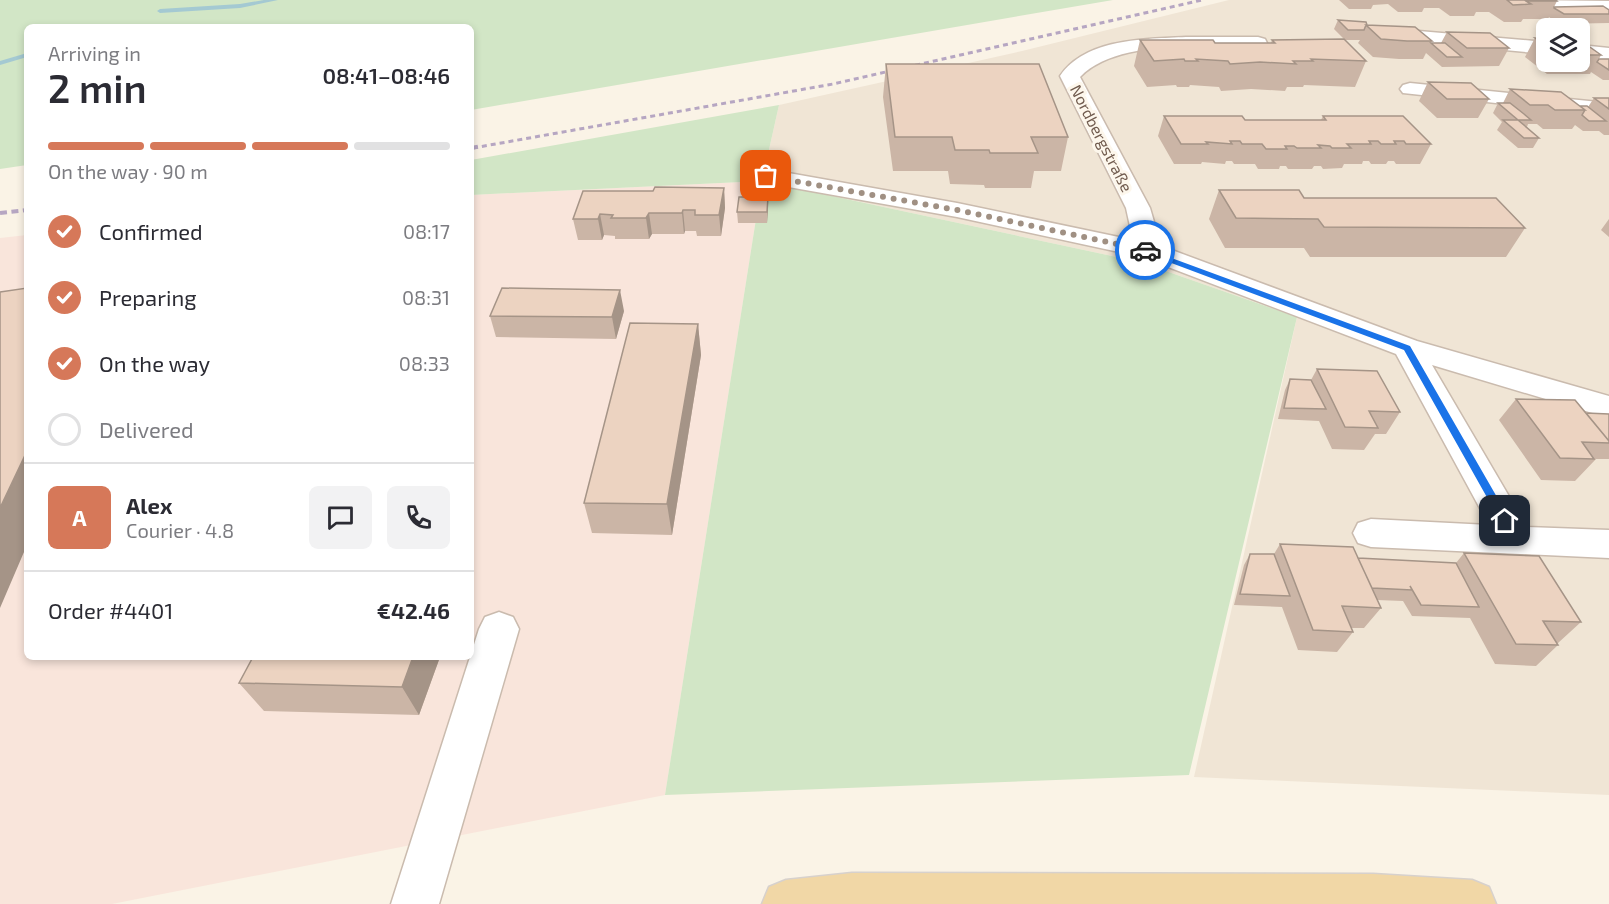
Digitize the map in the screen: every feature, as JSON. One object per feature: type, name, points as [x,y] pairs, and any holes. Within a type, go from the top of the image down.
[{"type":"main road","points":[[786,904],[852,897],[1373,898],[1472,904]]},
{"type":"street","points":[[1528,0],[1609,6]]},
{"type":"street","points":[[1365,32],[1536,47]]},
{"type":"street","name":"Nordbergstraße","points":[[1149,251],[1137,208],[1070,76],[1076,66],[1089,58],[1158,42],[1258,43]]},
{"type":"street","points":[[1590,52],[1609,54]]},
{"type":"street","points":[[1410,89],[1609,109]]},
{"type":"street","points":[[766,176],[957,210],[1149,251],[1407,348],[1609,407]]},
{"type":"street","points":[[1407,348],[1516,541]]},
{"type":"street","points":[[1371,533],[1609,544]]},
{"type":"street","points":[[415,904],[499,629]]},
{"type":"shaded area","points":[[1229,0],[1609,0],[1609,795],[1194,777],[1297,317],[1140,262],[762,181],[779,105],[1022,51]]},
{"type":"shaded area","points":[[762,181],[665,795],[112,904],[0,904],[0,238],[24,235],[24,660],[474,660],[474,195]]},
{"type":"green space","points":[[0,0],[1113,0],[474,109],[474,24],[24,24],[24,165],[0,169]]},
{"type":"green space","points":[[779,105],[762,181],[474,195],[474,159]]},
{"type":"green space","points":[[762,181],[1140,262],[1297,317],[1189,775],[665,795]]},
{"type":"building","points":[[1507,0],[1557,1],[1526,1],[1531,4],[1513,5]]},
{"type":"building","points":[[1603,6],[1609,10],[1609,14],[1564,14],[1554,8],[1554,7]]},
{"type":"building","points":[[1338,20],[1366,22],[1367,25],[1364,30],[1348,30]]},
{"type":"building","points":[[1366,25],[1415,27],[1432,41],[1381,39]]},
{"type":"building","points":[[1447,32],[1490,33],[1509,48],[1467,48]]},
{"type":"building","points":[[1344,39],[1366,61],[1311,59],[1313,61],[1293,61],[1296,64],[1260,62],[1230,64],[1228,61],[1196,59],[1198,61],[1185,61],[1184,59],[1154,61],[1140,40],[1275,43],[1272,40]]},
{"type":"building","points":[[1431,43],[1445,43],[1462,57],[1447,57]]},
{"type":"building","points":[[1590,47],[1601,55],[1590,55]]},
{"type":"building","points":[[1599,59],[1609,59],[1609,70],[1597,62]]},
{"type":"building","points":[[886,64],[1039,64],[1068,137],[1031,137],[1038,153],[990,153],[989,150],[955,150],[952,137],[895,137]]},
{"type":"building","points":[[1428,82],[1471,83],[1489,99],[1447,99]]},
{"type":"building","points":[[1510,89],[1561,92],[1585,110],[1555,110],[1548,105],[1530,105]]},
{"type":"building","points":[[1594,98],[1609,98],[1609,109]]},
{"type":"building","points":[[1498,103],[1510,103],[1531,120],[1518,120]]},
{"type":"building","points":[[1580,106],[1587,106],[1606,121],[1589,121],[1582,115],[1585,110]]},
{"type":"building","points":[[1164,116],[1242,116],[1245,120],[1326,120],[1323,116],[1403,116],[1431,144],[1406,144],[1404,141],[1394,141],[1396,144],[1381,144],[1378,141],[1369,141],[1371,144],[1347,144],[1351,148],[1318,145],[1321,148],[1285,146],[1287,149],[1266,149],[1262,144],[1242,144],[1240,141],[1230,141],[1232,144],[1206,142],[1208,144],[1181,144]]},
{"type":"building","points":[[1503,120],[1518,120],[1539,138],[1524,138]]},
{"type":"building","points":[[655,187],[724,188],[719,215],[695,215],[695,210],[683,210],[682,213],[649,213],[646,218],[611,218],[613,215],[600,214],[598,219],[573,219],[583,191],[653,191]]},
{"type":"building","points":[[1219,190],[1299,190],[1304,198],[1496,198],[1525,228],[1324,227],[1318,219],[1236,218]]},
{"type":"building","points":[[739,197],[768,197],[767,212],[737,212]]},
{"type":"building","points":[[24,288],[24,457],[0,508],[0,292]]},
{"type":"building","points":[[502,288],[620,290],[612,317],[490,316]]},
{"type":"building","points":[[630,323],[698,324],[667,504],[584,503]]},
{"type":"building","points":[[1317,369],[1377,371],[1400,412],[1369,411],[1378,428],[1345,427]]},
{"type":"building","points":[[1290,379],[1311,380],[1326,409],[1284,408]]},
{"type":"building","points":[[1516,399],[1575,400],[1609,443],[1582,442],[1594,459],[1560,458]]},
{"type":"building","points":[[1586,413],[1609,414],[1609,441]]},
{"type":"building","points":[[1280,544],[1353,547],[1381,608],[1342,606],[1353,632],[1313,630]]},
{"type":"building","points":[[1464,553],[1539,556],[1581,622],[1543,621],[1558,645],[1516,644]]},
{"type":"building","points":[[1250,554],[1274,554],[1290,596],[1240,594]]},
{"type":"building","points":[[1358,558],[1456,563],[1479,607],[1421,605],[1410,586],[1412,590],[1372,588]]},
{"type":"building","points":[[251,660],[412,660],[402,687],[239,683]]},
{"type":"waterway","points":[[160,11],[240,6],[275,0]]},
{"type":"waterway","points":[[0,63],[24,56]]},
{"type":"railway","points":[[474,148],[833,84],[1202,0]]},
{"type":"railway","points":[[474,147],[482,146]]},
{"type":"railway","points":[[0,213],[24,210]]},
{"type":"way so far","points":[[766,176],[957,210],[1145,250]]},
{"type":"route","points":[[1145,250],[1407,348],[1505,521]]}]
